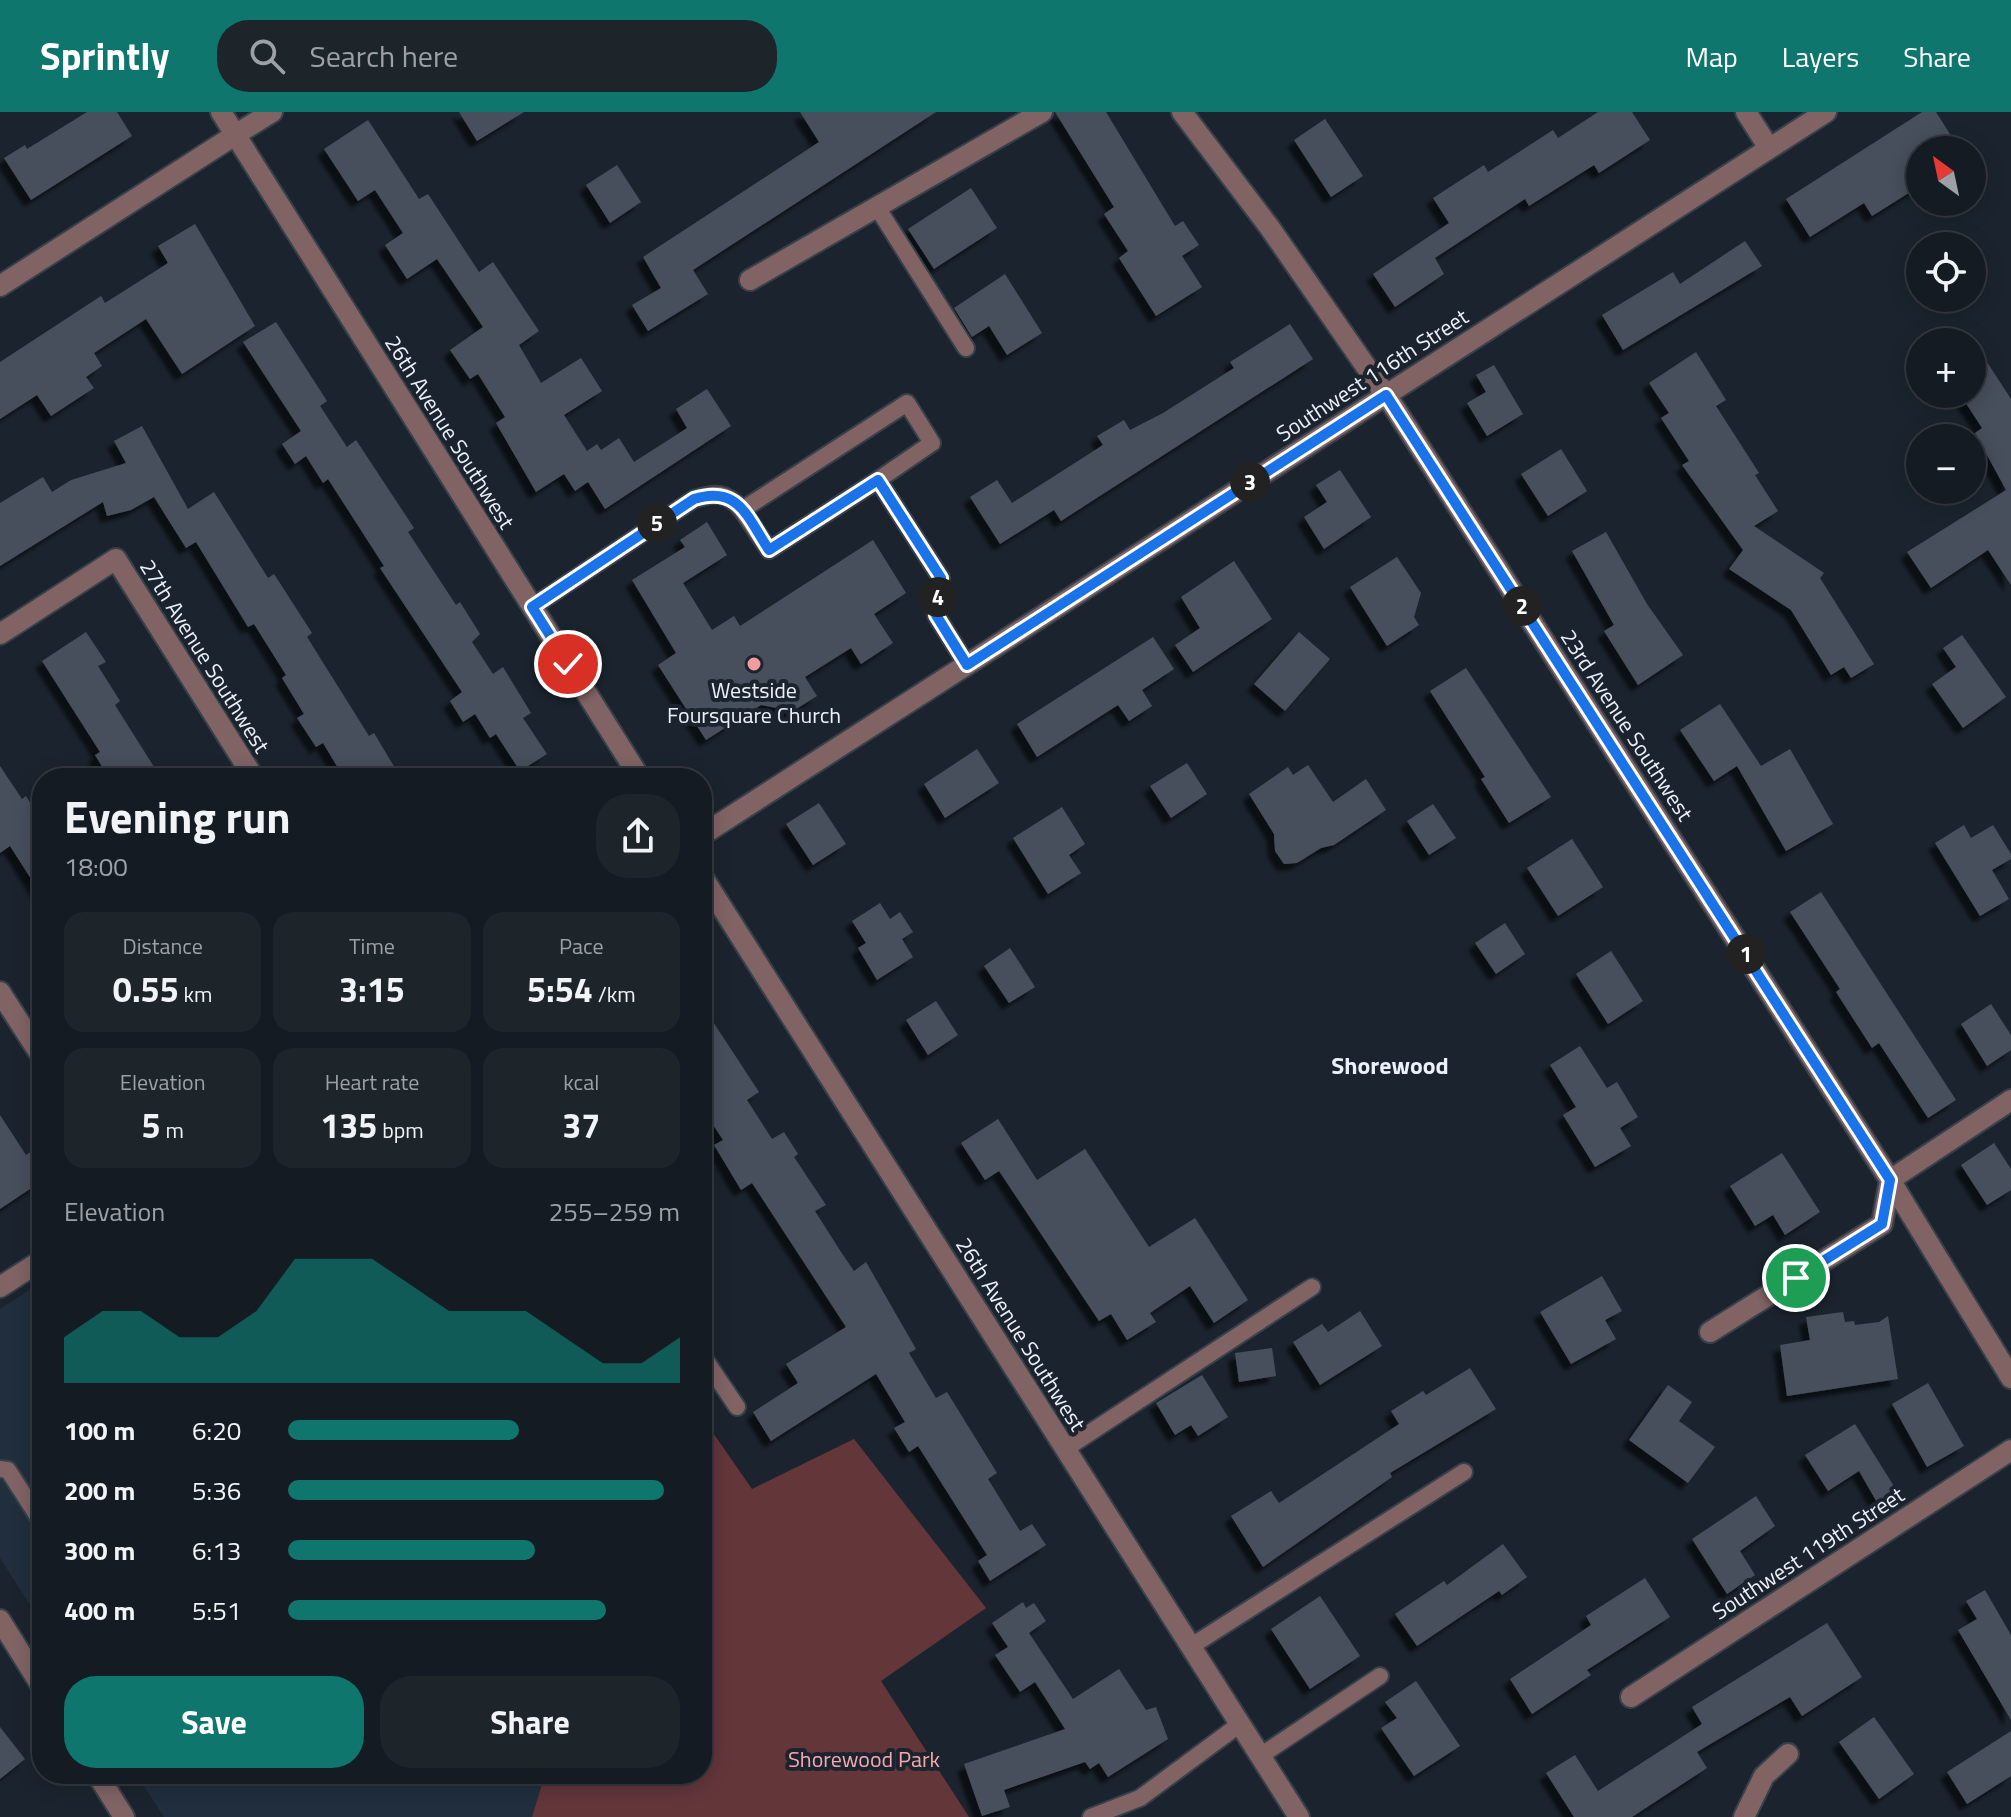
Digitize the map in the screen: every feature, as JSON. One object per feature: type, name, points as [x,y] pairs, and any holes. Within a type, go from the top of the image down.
[{"type":"street","name":"26th Avenue Southwest","points":[[221,112],[634,768]]},
{"type":"street","points":[[0,286],[272,112]]},
{"type":"street","points":[[750,280],[1042,112]]},
{"type":"street","name":"23rd Avenue Southwest","points":[[1182,112],[1270,228],[1386,395],[1890,1180],[2011,1378]]},
{"type":"street","points":[[1746,112],[1769,148]]},
{"type":"street","name":"Southwest 116th Street","points":[[712,829],[1826,112]]},
{"type":"street","name":"27th Avenue Southwest","points":[[0,634],[116,559],[248,768]]},
{"type":"street","name":"26th Avenue Southwest","points":[[712,892],[1299,1817]]},
{"type":"street","points":[[0,992],[32,1042]]},
{"type":"street","points":[[1710,1332],[1882,1224],[1890,1180],[2011,1100]]},
{"type":"street","points":[[0,1287],[32,1266]]},
{"type":"street","name":"Southwest 119th Street","points":[[1631,1697],[2011,1450]]},
{"type":"street","points":[[0,1620],[32,1671]]},
{"type":"street","points":[[1744,1817],[1764,1776],[1788,1754]]},
{"type":"street","points":[[103,1784],[124,1817]]},
{"type":"lane","points":[[877,207],[966,348]]},
{"type":"lane","points":[[532,607],[694,499],[715,492],[732,498],[769,550],[932,443],[907,403],[742,510]]},
{"type":"lane","points":[[878,480],[941,578],[936,615],[967,665]]},
{"type":"lane","points":[[1065,1449],[1312,1287]]},
{"type":"lane","points":[[712,1370],[737,1407]]},
{"type":"lane","points":[[0,1469],[8,1470],[32,1507]]},
{"type":"lane","points":[[1190,1647],[1464,1472]]},
{"type":"lane","points":[[1260,1756],[1380,1676]]},
{"type":"lane","points":[[1091,1817],[1140,1798],[1240,1724]]},
{"type":"shaded area","points":[[32,1288],[32,1608],[0,1558],[0,1309]]},
{"type":"shaded area","points":[[143,1784],[542,1784],[532,1817],[164,1817]]},
{"type":"green space","name":"Shorewood Park","points":[[712,1431],[752,1489],[854,1439],[986,1608],[881,1681],[969,1817],[532,1817],[542,1784],[712,1784]]},
{"type":"building","points":[[87,112],[117,112],[132,136],[31,200],[4,158],[25,145],[27,149]]},
{"type":"building","points":[[459,112],[524,112],[477,141]]},
{"type":"building","points":[[800,112],[936,112],[693,270],[708,294],[648,331],[632,305],[661,288],[643,257],[819,142]]},
{"type":"building","points":[[1055,112],[1106,112],[1175,226],[1183,221],[1199,245],[1182,256],[1202,287],[1156,316],[1119,258],[1128,251],[1104,214],[1114,207]]},
{"type":"building","points":[[1598,112],[1632,112],[1650,140],[1599,173],[1594,165],[1529,206],[1525,199],[1435,258],[1444,274],[1395,307],[1373,274],[1449,223],[1433,198],[1484,165],[1488,172],[1553,130],[1558,138]]},
{"type":"building","points":[[1922,112],[1936,112],[1951,136],[1906,136],[1906,195],[1872,216],[1864,203],[1810,237],[1786,199]]},
{"type":"building","points":[[1325,119],[1363,176],[1331,197],[1294,140]]},
{"type":"building","points":[[368,120],[419,199],[428,194],[479,272],[493,262],[539,331],[519,345],[541,383],[581,358],[602,391],[564,415],[587,451],[597,444],[601,450],[619,438],[634,462],[687,428],[676,409],[707,389],[731,426],[605,509],[588,482],[575,491],[564,474],[536,492],[496,423],[505,417],[478,374],[470,379],[450,350],[483,327],[437,259],[407,279],[385,245],[403,233],[375,190],[358,201],[324,149]]},
{"type":"building","points":[[617,165],[641,202],[610,223],[586,185]]},
{"type":"building","points":[[971,188],[997,228],[934,269],[908,229]]},
{"type":"building","points":[[195,224],[255,326],[182,374],[146,319],[94,353],[102,366],[86,377],[94,388],[51,416],[37,395],[0,419],[0,362],[101,296],[105,303],[168,263],[158,246]]},
{"type":"building","points":[[1745,241],[1762,266],[1623,350],[1602,315],[1673,272],[1680,284]]},
{"type":"building","points":[[1005,274],[1042,333],[1007,355],[989,326],[972,337],[954,308]]},
{"type":"building","points":[[276,322],[327,401],[320,406],[347,447],[356,440],[414,528],[408,532],[456,605],[460,602],[480,634],[472,642],[493,674],[503,667],[531,713],[523,718],[547,754],[525,768],[518,768],[496,734],[490,738],[475,714],[463,722],[450,701],[462,692],[380,568],[384,566],[328,479],[323,483],[306,456],[295,464],[282,444],[301,431],[243,342]]},
{"type":"building","points":[[1290,324],[1313,359],[1061,521],[1054,510],[1000,544],[970,497],[997,480],[1012,503],[1103,445],[1097,436],[1124,420],[1130,430],[1163,413],[1234,368],[1230,362]]},
{"type":"building","points":[[1696,352],[1726,400],[1716,406],[1759,473],[1755,475],[1778,511],[1754,526],[1824,573],[1820,578],[1874,664],[1851,678],[1844,667],[1831,675],[1791,610],[1729,569],[1743,550],[1682,465],[1689,461],[1661,418],[1669,413],[1649,383]]},
{"type":"building","points":[[1986,361],[2011,399],[2011,585],[1988,550],[1931,588],[1907,552],[2006,490],[1986,453],[1986,424],[1979,424],[1969,408],[1986,408]]},
{"type":"building","points":[[1494,365],[1523,414],[1487,436],[1467,403],[1486,392],[1476,375]]},
{"type":"building","points":[[142,426],[188,509],[214,492],[268,578],[274,574],[312,633],[307,637],[369,736],[374,733],[395,768],[338,768],[323,743],[316,747],[297,718],[304,714],[282,678],[286,675],[254,624],[248,627],[196,542],[186,548],[154,497],[131,510],[107,516],[103,502],[0,566],[0,503],[43,477],[52,492],[71,480],[126,463],[114,441]]},
{"type":"building","points":[[1561,449],[1587,491],[1548,516],[1521,474]]},
{"type":"building","points":[[1340,470],[1371,517],[1324,549],[1304,517],[1327,502],[1316,485]]},
{"type":"building","points":[[707,522],[727,555],[683,583],[712,630],[734,616],[740,626],[873,540],[906,593],[874,614],[893,643],[861,664],[851,648],[805,677],[817,696],[793,711],[761,705],[706,740],[658,665],[676,653],[632,580],[685,547],[680,540]]},
{"type":"building","points":[[1606,532],[1647,604],[1683,655],[1638,685],[1604,631],[1614,625],[1572,551]]},
{"type":"building","points":[[1397,557],[1421,593],[1414,617],[1419,625],[1387,646],[1350,587]]},
{"type":"building","points":[[1234,561],[1272,619],[1193,672],[1175,645],[1200,628],[1181,597]]},
{"type":"building","points":[[86,632],[106,662],[98,666],[120,701],[115,705],[155,768],[103,768],[95,755],[100,752],[42,661]]},
{"type":"building","points":[[1299,632],[1330,659],[1285,711],[1254,684]]},
{"type":"building","points":[[1962,635],[2006,697],[1963,728],[1932,684],[1956,667],[1943,648]]},
{"type":"building","points":[[1153,637],[1174,669],[1142,690],[1152,706],[1129,721],[1118,705],[1037,757],[1017,724]]},
{"type":"building","points":[[1466,668],[1551,797],[1509,823],[1481,779],[1485,777],[1430,691]]},
{"type":"building","points":[[1720,704],[1761,766],[1790,749],[1833,824],[1786,851],[1737,766],[1714,781],[1680,730]]},
{"type":"building","points":[[977,749],[999,783],[945,818],[924,784]]},
{"type":"building","points":[[1187,763],[1207,794],[1171,818],[1150,786]]},
{"type":"building","points":[[1308,765],[1333,802],[1366,779],[1386,810],[1334,845],[1321,848],[1297,863],[1284,864],[1275,851],[1274,834],[1249,794],[1288,767],[1293,775]]},
{"type":"building","points":[[0,766],[22,799],[26,796],[32,805],[32,880],[10,846],[0,853]]},
{"type":"building","points":[[819,803],[846,844],[813,865],[786,824]]},
{"type":"building","points":[[1433,804],[1456,838],[1429,855],[1407,821]]},
{"type":"building","points":[[1062,807],[1085,844],[1069,855],[1081,873],[1048,894],[1013,838]]},
{"type":"building","points":[[1964,825],[1971,838],[1993,825],[2011,854],[2011,859],[1992,870],[2009,899],[1980,916],[1935,843]]},
{"type":"building","points":[[1572,839],[1603,887],[1558,916],[1527,868]]},
{"type":"building","points":[[1821,892],[1956,1100],[1928,1118],[1879,1043],[1872,1048],[1836,992],[1840,989],[1790,912]]},
{"type":"building","points":[[880,903],[890,919],[900,912],[913,932],[902,939],[913,957],[877,980],[858,948],[866,943],[852,921]]},
{"type":"building","points":[[1505,923],[1525,954],[1496,974],[1475,943]]},
{"type":"building","points":[[1010,948],[1035,987],[1009,1003],[984,966]]},
{"type":"building","points":[[1611,951],[1643,1001],[1608,1024],[1576,974]]},
{"type":"building","points":[[936,1001],[958,1035],[928,1055],[906,1020]]},
{"type":"building","points":[[1991,1004],[2011,1035],[2011,1050],[1987,1066],[1961,1024]]},
{"type":"building","points":[[712,1020],[759,1092],[747,1100],[772,1139],[784,1132],[798,1154],[794,1157],[826,1205],[815,1211],[841,1252],[854,1271],[866,1262],[916,1349],[909,1353],[936,1398],[947,1392],[997,1473],[988,1479],[1020,1531],[1032,1524],[1046,1545],[990,1581],[978,1561],[987,1555],[918,1446],[909,1452],[894,1428],[905,1422],[876,1374],[771,1441],[753,1412],[798,1383],[786,1364],[846,1327],[752,1183],[741,1190],[714,1145],[723,1140],[712,1123]]},
{"type":"building","points":[[1580,1046],[1607,1088],[1617,1082],[1638,1117],[1620,1128],[1631,1146],[1595,1167],[1563,1115],[1576,1107],[1550,1065]]},
{"type":"building","points":[[0,1115],[26,1155],[32,1151],[32,1188],[0,1209]]},
{"type":"building","points":[[998,1119],[1037,1180],[1085,1149],[1149,1247],[1195,1218],[1248,1300],[1214,1323],[1190,1286],[1150,1313],[1156,1322],[1127,1340],[1111,1314],[1099,1321],[999,1171],[985,1180],[961,1143]]},
{"type":"building","points":[[1994,1143],[2011,1169],[2011,1190],[1987,1205],[1961,1165]]},
{"type":"building","points":[[1782,1153],[1820,1212],[1785,1235],[1773,1215],[1755,1226],[1730,1186]]},
{"type":"building","points":[[1602,1276],[1622,1311],[1605,1320],[1616,1339],[1571,1364],[1540,1312]]},
{"type":"building","points":[[1360,1311],[1382,1346],[1320,1385],[1293,1342],[1322,1324],[1328,1332]]},
{"type":"building","points":[[1843,1312],[1845,1322],[1854,1321],[1855,1325],[1879,1322],[1888,1316],[1898,1379],[1787,1396],[1780,1345],[1810,1340],[1806,1317]]},
{"type":"building","points":[[1272,1348],[1276,1376],[1239,1382],[1235,1353]]},
{"type":"building","points":[[1470,1368],[1496,1409],[1390,1473],[1392,1477],[1263,1567],[1231,1516],[1271,1491],[1279,1503],[1399,1424],[1391,1411],[1423,1391],[1426,1395]]},
{"type":"building","points":[[1202,1375],[1228,1417],[1198,1436],[1191,1425],[1175,1435],[1156,1403]]},
{"type":"building","points":[[1928,1383],[1964,1446],[1927,1467],[1892,1404]]},
{"type":"building","points":[[1668,1385],[1692,1402],[1679,1421],[1715,1447],[1688,1483],[1629,1440]]},
{"type":"building","points":[[1855,1424],[1902,1499],[1882,1511],[1859,1471],[1828,1491],[1805,1455]]},
{"type":"building","points":[[1756,1496],[1775,1526],[1740,1551],[1755,1575],[1727,1594],[1692,1539]]},
{"type":"building","points":[[1503,1544],[1527,1577],[1502,1595],[1499,1591],[1417,1646],[1395,1614],[1444,1581],[1447,1585]]},
{"type":"building","points":[[1645,1578],[1670,1617],[1587,1670],[1591,1675],[1532,1714],[1510,1679],[1591,1625],[1586,1616]]},
{"type":"building","points":[[1985,1590],[2011,1635],[2011,1720],[1958,1630],[1977,1619],[1966,1601]]},
{"type":"building","points":[[1320,1596],[1360,1656],[1310,1689],[1271,1629]]},
{"type":"building","points":[[1023,1602],[1026,1608],[1034,1603],[1046,1621],[1029,1633],[1073,1699],[1119,1669],[1146,1710],[1156,1707],[1168,1739],[1108,1777],[1099,1763],[1090,1769],[1085,1762],[1004,1790],[1010,1807],[982,1816],[964,1764],[1065,1729],[1035,1682],[1020,1692],[995,1655],[1008,1647],[992,1623]]},
{"type":"building","points":[[1827,1623],[1862,1677],[1802,1716],[1790,1697],[1697,1752],[1707,1768],[1632,1817],[1574,1817],[1546,1773],[1575,1755],[1598,1791],[1702,1724],[1692,1707]]},
{"type":"building","points":[[1416,1681],[1460,1746],[1414,1776],[1381,1728],[1397,1718],[1385,1702]]},
{"type":"building","points":[[1874,1717],[1914,1774],[1879,1799],[1839,1742]]},
{"type":"building","points":[[0,1727],[25,1759],[0,1779]]},
{"type":"building","points":[[2011,1731],[2011,1776],[1967,1804],[1947,1772]]},
{"type":"place","name":"Westside Foursquare Church","points":[[754,664]]},
{"type":"district","name":"Shorewood","points":[[1390,1066]]},
{"type":"route","points":[[568,664],[532,607],[694,499],[715,492],[732,498],[769,550],[878,480],[941,578],[936,615],[967,665],[1386,395],[1890,1180],[1882,1224],[1796,1278]]}]
